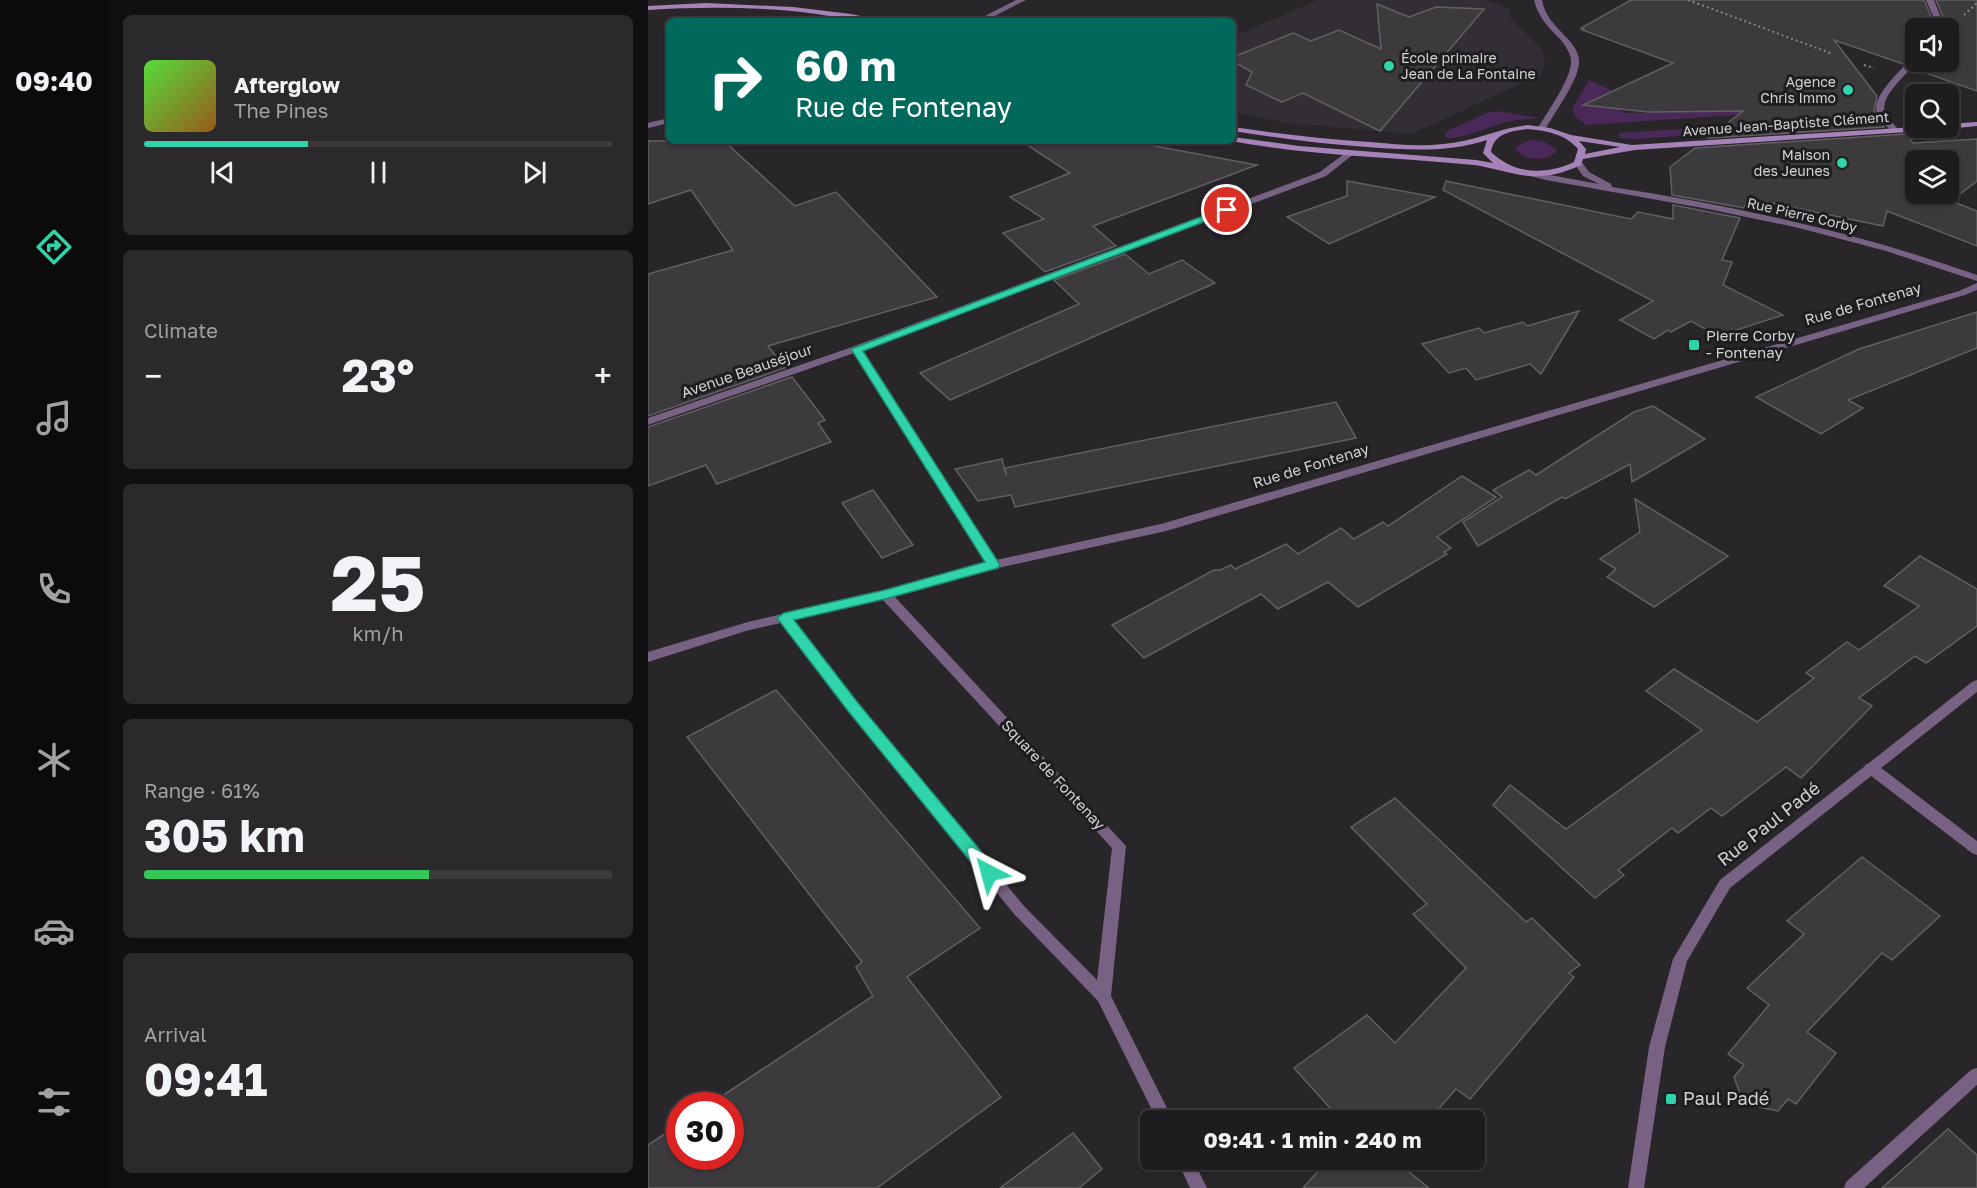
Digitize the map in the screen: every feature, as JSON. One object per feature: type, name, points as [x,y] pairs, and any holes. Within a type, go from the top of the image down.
[{"type":"street","points":[[985,18],[1022,0]]},
{"type":"street","points":[[1236,129],[1304,140],[1443,147],[1476,141],[1514,129],[1542,128],[1574,71],[1576,61],[1574,48],[1541,16],[1538,0]]},
{"type":"street","points":[[1930,0],[1938,18]]},
{"type":"street","points":[[648,8],[721,4],[760,5],[816,10],[863,18]]},
{"type":"street","points":[[1896,131],[1882,115],[1880,109],[1882,100],[1905,72]]},
{"type":"street","points":[[648,126],[666,121]]},
{"type":"street","points":[[1959,126],[1977,124]]},
{"type":"street","name":"Avenue Jean-Baptiste Clément","points":[[1542,128],[1570,137],[1635,147]]},
{"type":"street","name":"Avenue Jean-Baptiste Clément","points":[[1504,168],[1520,172],[1553,173],[1580,160],[1635,147],[1905,130]]},
{"type":"street","points":[[1502,132],[1492,138],[1487,145],[1487,153],[1504,168]]},
{"type":"street","points":[[1570,137],[1582,149],[1580,160]]},
{"type":"street","points":[[1236,139],[1299,149],[1476,163],[1504,168]]},
{"type":"street","name":"Avenue Beauséjour","points":[[648,422],[856,349],[1323,174],[1351,153]]},
{"type":"street","name":"Rue Pierre Corby","points":[[1580,160],[1586,174],[1618,190]]},
{"type":"street","name":"Rue Pierre Corby","points":[[1520,172],[1565,183],[1618,190],[1875,245],[1933,261],[1977,278]]},
{"type":"street","name":"Rue de Fontenay","points":[[648,657],[748,626],[885,594],[993,565],[1162,528],[1962,293],[1977,286]]},
{"type":"street","points":[[856,349],[993,565]]},
{"type":"street","name":"Square de Fontenay","points":[[885,594],[1119,846],[1102,996]]},
{"type":"street","points":[[784,618],[853,707],[1019,909],[1102,996],[1160,1110]]},
{"type":"street","name":"Rue Paul Padé","points":[[1636,1188],[1657,1047],[1680,959],[1725,884],[1977,685]]},
{"type":"street","points":[[1871,768],[1977,849]]},
{"type":"street","points":[[1852,1188],[1977,1075]]},
{"type":"street","points":[[1190,1170],[1199,1188]]},
{"type":"path","points":[[1688,0],[1833,54]]},
{"type":"shaded area","name":"École primaire Jean de La Fontaine","points":[[1317,0],[1487,0],[1508,8],[1511,19],[1541,48],[1545,58],[1541,75],[1411,134],[1287,123],[1236,113],[1236,36]]},
{"type":"shaded area","points":[[1589,80],[1611,90],[1607,97],[1612,106],[1626,113],[1853,107],[1587,125],[1576,118],[1572,109]]},
{"type":"shaded area","points":[[1497,111],[1540,118],[1508,121],[1468,135],[1447,139],[1445,133],[1449,130],[1487,113]]},
{"type":"shaded area","points":[[1871,117],[1863,124],[1636,139],[1620,138],[1618,133]]},
{"type":"shaded area","points":[[1529,140],[1543,141],[1556,149],[1556,152],[1541,159],[1520,154],[1516,147]]},
{"type":"building","points":[[1631,0],[1924,0],[1932,18],[1905,18],[1905,62],[1903,64],[1834,40],[1877,96],[1874,110],[1884,127],[1708,138],[1743,111],[1648,112],[1583,105],[1673,63],[1581,28]]},
{"type":"building","points":[[1936,0],[1977,0],[1977,91],[1923,72],[1959,72],[1959,18],[1944,18]]},
{"type":"building","points":[[1377,4],[1409,17],[1436,7],[1484,9],[1380,131],[1303,93],[1282,102],[1246,85],[1252,72],[1236,63],[1236,56],[1293,33],[1311,41],[1339,30],[1381,49]]},
{"type":"building","points":[[1905,134],[1905,138],[1909,138],[1913,143],[1977,139],[1977,181],[1959,195],[1959,150],[1905,150],[1905,204],[1959,204],[1977,211],[1977,246],[1887,211],[1883,226],[1748,198],[1744,208],[1672,195],[1670,167],[1695,148]]},
{"type":"building","points":[[648,141],[666,141],[666,144],[727,144],[795,206],[836,192],[937,297],[768,346],[785,368],[648,416],[648,274],[733,250],[691,190],[648,204]]},
{"type":"building","points":[[1026,144],[1144,144],[1257,165],[1093,226],[1116,246],[1045,272],[1003,233],[1044,219],[1010,197],[1070,173]]},
{"type":"building","points":[[1347,181],[1435,197],[1329,244],[1287,217],[1347,196]]},
{"type":"building","points":[[1446,181],[1631,219],[1638,212],[1673,219],[1673,205],[1740,218],[1722,260],[1732,262],[1723,285],[1783,315],[1718,336],[1691,321],[1671,332],[1668,330],[1654,339],[1620,320],[1653,301],[1443,190]]},
{"type":"building","points":[[1125,254],[1149,274],[1182,260],[1215,283],[950,400],[920,373],[1079,304],[1054,280]]},
{"type":"building","points":[[1579,311],[1541,374],[1530,364],[1476,380],[1466,368],[1449,373],[1422,344],[1479,328],[1484,333],[1523,322],[1527,326]]},
{"type":"building","points":[[1977,312],[1977,348],[1848,400],[1863,408],[1821,434],[1756,397],[1859,349]]},
{"type":"building","points":[[792,377],[825,420],[818,423],[831,442],[717,484],[706,465],[648,486],[648,427]]},
{"type":"building","points":[[1336,402],[1356,438],[1015,507],[1011,495],[978,501],[955,469],[1002,459],[1006,475],[1005,468]]},
{"type":"building","points":[[1653,406],[1705,439],[1632,482],[1630,464],[1565,499],[1562,497],[1478,546],[1463,522],[1502,497],[1493,490],[1529,470],[1536,475],[1634,412]]},
{"type":"building","points":[[1462,476],[1496,497],[1437,537],[1451,548],[1444,552],[1447,554],[1358,607],[1328,582],[1278,609],[1261,594],[1144,658],[1112,625],[1214,570],[1231,565],[1235,569],[1286,544],[1298,554],[1341,528],[1354,539],[1383,522],[1388,526]]},
{"type":"building","points":[[873,490],[913,545],[882,558],[842,503]]},
{"type":"building","points":[[1635,499],[1728,556],[1654,607],[1607,577],[1616,569],[1600,559],[1640,532]]},
{"type":"building","points":[[1920,556],[1977,589],[1977,626],[1926,663],[1915,656],[1859,698],[1872,706],[1801,778],[1786,767],[1722,816],[1711,808],[1678,833],[1672,828],[1618,870],[1624,875],[1595,898],[1493,805],[1510,785],[1566,829],[1702,730],[1646,691],[1674,669],[1757,722],[1814,678],[1806,673],[1847,642],[1859,650],[1919,606],[1884,586]]},
{"type":"building","points":[[776,690],[980,928],[907,977],[1001,1097],[877,1188],[648,1188],[648,1145],[666,1133],[666,1170],[744,1170],[744,1092],[728,1092],[873,996],[856,967],[862,962],[687,737]]},
{"type":"building","points":[[1395,798],[1526,922],[1532,918],[1580,965],[1569,973],[1574,977],[1470,1099],[1456,1089],[1438,1110],[1333,1110],[1294,1068],[1367,1015],[1395,1043],[1466,968],[1413,914],[1427,904],[1351,827]]},
{"type":"building","points":[[1862,857],[1940,916],[1892,960],[1882,953],[1807,1032],[1836,1053],[1796,1104],[1788,1099],[1778,1111],[1759,1107],[1740,1094],[1734,1077],[1744,1065],[1728,1054],[1769,1005],[1747,988],[1804,934],[1787,921]]},
{"type":"building","points":[[1948,1129],[1977,1155],[1977,1188],[1882,1188]]},
{"type":"building","points":[[1073,1133],[1102,1169],[1079,1188],[1000,1188]]},
{"type":"building","points":[[1319,1170],[1406,1170],[1429,1188],[1303,1188]]},
{"type":"place","name":"École primaire Jean de La Fontaine","points":[[1389,66]]},
{"type":"place","name":"Agence Chris Immo","points":[[1848,90]]},
{"type":"place","name":"Maison des Jeunes","points":[[1842,163]]},
{"type":"place","name":"Pierre Corby - Fontenay","points":[[1694,345]]},
{"type":"place","name":"Paul Padé","points":[[1671,1099]]},
{"type":"route","points":[[989,873],[853,707],[784,618],[993,565],[856,349],[1227,210]]}]
